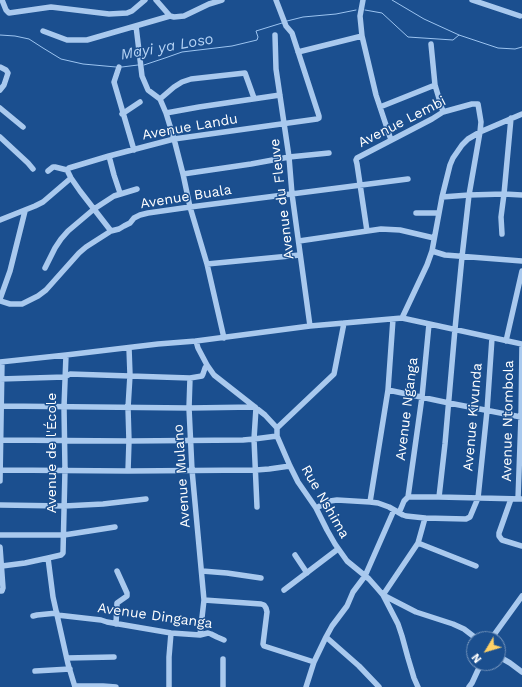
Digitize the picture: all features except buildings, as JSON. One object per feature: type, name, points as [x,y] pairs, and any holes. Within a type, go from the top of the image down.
[{"type":"street","points":[[2,0],[6,12],[9,13],[51,7],[109,14],[127,13],[132,11],[145,0]]},
{"type":"street","points":[[156,0],[170,16]]},
{"type":"street","points":[[43,32],[67,40],[91,39],[170,16],[184,16],[207,2],[222,0]]},
{"type":"street","points":[[276,0],[285,23],[292,33],[298,52],[362,36]]},
{"type":"street","points":[[363,0],[360,16],[362,36],[380,107],[391,140]]},
{"type":"street","points":[[472,0],[520,16]]},
{"type":"street","points":[[136,26],[142,76],[148,90],[160,100],[166,113],[183,174],[190,207],[207,264],[224,338]]},
{"type":"street","name":"Avenue du Fleuve","points":[[275,35],[276,69],[285,124],[292,194],[310,326]]},
{"type":"street","points":[[431,44],[435,85],[443,112]]},
{"type":"street","name":"Avenue Landu","points":[[68,170],[69,168],[109,156],[174,140],[316,120],[319,118],[298,52]]},
{"type":"street","points":[[0,67],[8,73],[4,85],[0,90]]},
{"type":"street","points":[[119,67],[114,82],[122,114],[134,150]]},
{"type":"street","points":[[160,100],[174,87],[191,79],[245,73],[254,98]]},
{"type":"street","points":[[380,107],[435,85]]},
{"type":"street","name":"Avenue Landu","points":[[166,113],[280,95]]},
{"type":"street","points":[[122,114],[140,102]]},
{"type":"street","name":"Avenue Lembi","points":[[367,231],[356,164],[357,158],[443,112],[472,104],[478,104],[481,122],[480,132]]},
{"type":"street","points":[[0,108],[23,127]]},
{"type":"street","points":[[402,318],[432,251],[442,197],[453,158],[468,139],[480,132],[522,114]]},
{"type":"street","points":[[502,234],[501,217],[511,118]]},
{"type":"street","points":[[439,497],[462,257],[480,132]]},
{"type":"street","points":[[0,138],[3,139],[33,168]]},
{"type":"street","points":[[183,174],[329,152]]},
{"type":"street","points":[[109,156],[120,193]]},
{"type":"street","points":[[48,171],[53,167],[68,170],[71,178],[111,231]]},
{"type":"street","points":[[0,220],[43,202],[71,178]]},
{"type":"street","name":"Avenue Buala","points":[[0,300],[10,304],[22,304],[38,296],[46,290],[86,247],[111,231],[119,229],[130,223],[134,218],[140,215],[190,207],[408,179]]},
{"type":"street","points":[[46,268],[60,239],[68,231],[94,209],[114,196],[137,189]]},
{"type":"street","points":[[442,197],[470,194],[522,195]]},
{"type":"street","points":[[0,300],[10,271],[25,210]]},
{"type":"street","points":[[416,213],[439,213]]},
{"type":"street","points":[[299,241],[381,229],[400,230],[434,238]]},
{"type":"street","points":[[432,251],[445,255],[462,257],[522,261]]},
{"type":"street","points":[[207,264],[300,255]]},
{"type":"street","points":[[506,341],[522,271]]},
{"type":"street","points":[[0,481],[1,362],[224,338],[310,326],[402,318],[522,344]]},
{"type":"street","points":[[370,502],[388,390],[393,319]]},
{"type":"street","points":[[196,341],[207,365],[214,375],[256,407],[277,428],[334,374],[344,324]]},
{"type":"street","name":"Avenue Nganga","points":[[408,497],[422,398],[429,324]]},
{"type":"street","name":"Avenue Kivunda","points":[[425,518],[469,518],[478,498],[487,411],[492,338]]},
{"type":"street","name":"Avenue Ntombola","points":[[520,499],[522,344]]},
{"type":"street","points":[[128,471],[128,408],[130,375],[129,348]]},
{"type":"street","name":"Avenue de l'École","points":[[48,558],[61,555],[64,551],[64,407],[66,355]]},
{"type":"street","points":[[1,379],[65,377],[70,374],[190,378],[202,376],[207,365]]},
{"type":"street","name":"Avenue Mulano","points":[[190,378],[192,470],[204,600],[200,635]]},
{"type":"street","points":[[388,390],[521,417]]},
{"type":"street","points":[[1,406],[128,408],[256,407]]},
{"type":"street","points":[[256,407],[254,439],[258,507]]},
{"type":"street","name":"Rue Nshima","points":[[277,428],[277,436],[298,482],[316,508],[338,548],[347,561],[365,576],[383,596],[398,624],[418,687]]},
{"type":"street","points":[[0,440],[129,441],[254,439],[277,436]]},
{"type":"street","points":[[0,470],[256,470],[290,466]]},
{"type":"street","points":[[306,687],[314,662],[326,636],[347,606],[353,592],[365,576],[397,512],[408,497],[520,499]]},
{"type":"street","points":[[0,505],[64,506],[103,504],[146,499]]},
{"type":"street","points":[[511,499],[499,536],[502,540],[522,546]]},
{"type":"street","points":[[316,508],[330,501],[337,500],[370,502],[378,503],[406,516],[425,518],[418,542],[383,596],[416,612],[453,624],[467,631]]},
{"type":"street","points":[[0,534],[64,535],[116,526]]},
{"type":"street","points":[[418,542],[476,566]]},
{"type":"street","points":[[0,547],[2,566],[1,590]]},
{"type":"street","points":[[284,590],[338,548]]},
{"type":"street","points":[[295,555],[307,573]]},
{"type":"street","points":[[2,566],[48,558],[53,597],[75,687],[116,687]]},
{"type":"street","points":[[116,624],[117,603],[127,596],[118,571]]},
{"type":"street","points":[[202,571],[261,578]]},
{"type":"street","points":[[497,631],[522,596]]},
{"type":"street","points":[[204,600],[264,605],[266,612],[264,646],[314,662]]},
{"type":"street","name":"Avenue Dinganga","points":[[33,616],[57,614],[101,620],[171,633],[200,635],[208,633],[224,640]]},
{"type":"street","points":[[169,687],[171,633]]},
{"type":"street","points":[[326,636],[359,666],[379,687]]},
{"type":"street","points":[[67,658],[114,657]]},
{"type":"street","points":[[223,659],[223,687]]},
{"type":"street","points":[[506,661],[522,672]]},
{"type":"street","points":[[35,670],[70,670]]},
{"type":"street","points":[[469,687],[478,671]]},
{"type":"waterway","points":[[392,0],[424,19],[459,35]]},
{"type":"waterway","name":"Mayi ya Loso","points":[[287,21],[303,17],[336,14],[356,10]]},
{"type":"waterway","name":"Mayi ya Loso","points":[[365,10],[382,13],[408,37],[453,40],[459,35],[498,48],[515,49],[522,47]]},
{"type":"waterway","name":"Mayi ya Loso","points":[[144,65],[182,52],[232,46],[257,40],[258,37],[256,31],[282,23]]},
{"type":"waterway","name":"Mayi ya Loso","points":[[0,35],[29,39],[61,59],[83,64],[116,67]]},
{"type":"waterway","name":"Mayi ya Loso","points":[[122,67],[138,65]]}]
